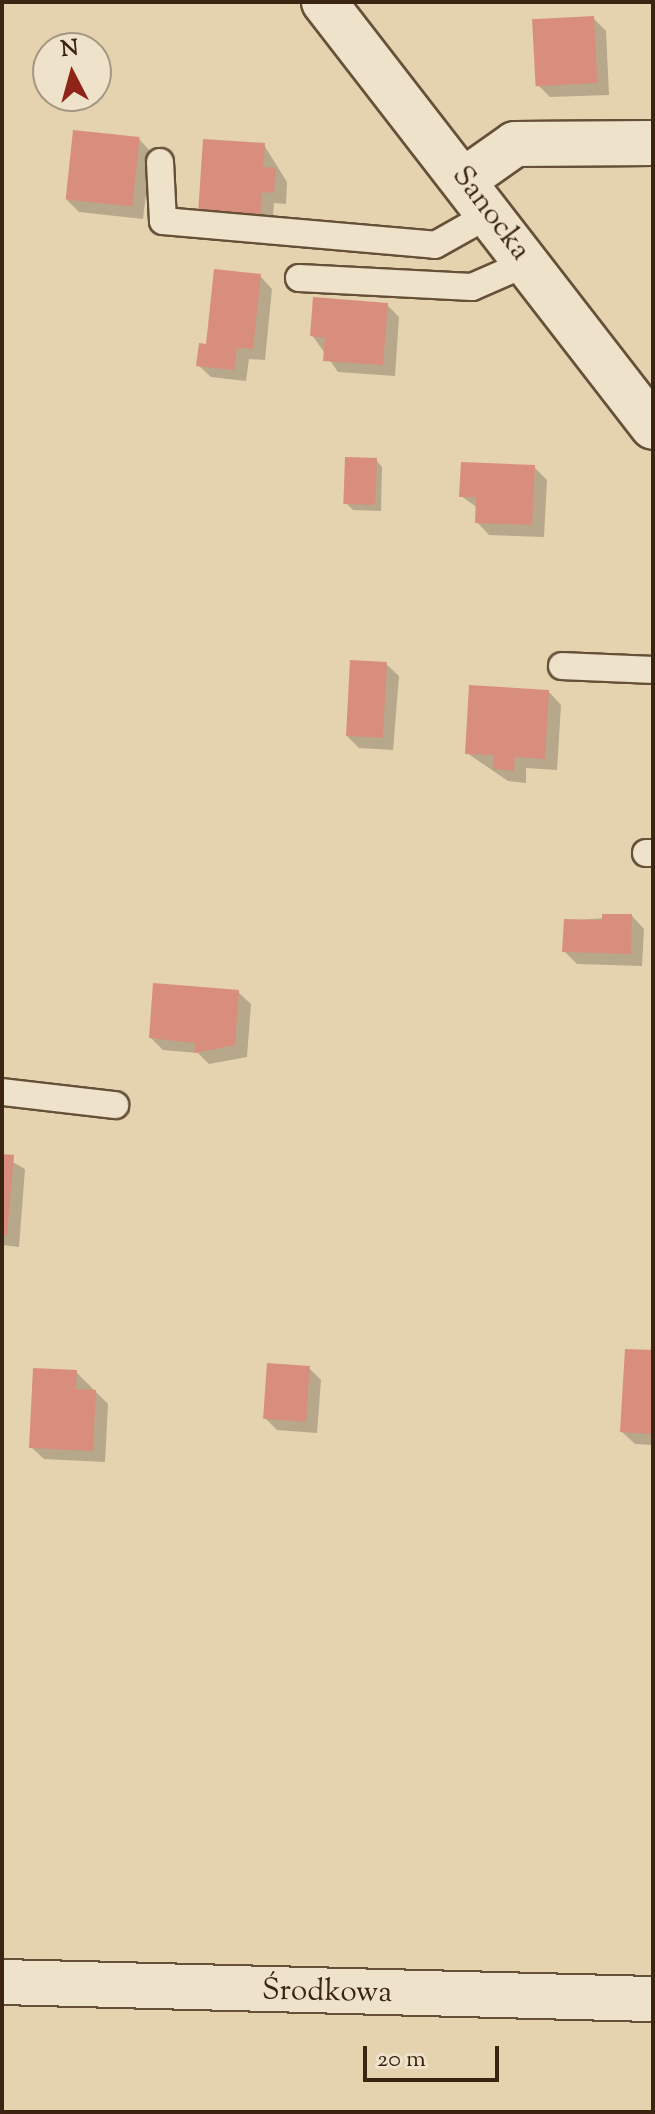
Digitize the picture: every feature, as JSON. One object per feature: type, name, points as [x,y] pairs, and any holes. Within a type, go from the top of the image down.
[{"type":"street","name":"Sanocka","points":[[324,2],[653,427]]},
{"type":"street","points":[[477,197],[515,144],[653,143]]},
{"type":"street","name":"Środkowa","points":[[2,1982],[653,1999]]},
{"type":"lane","points":[[160,162],[163,221],[435,245],[477,197]]},
{"type":"lane","points":[[299,278],[472,287],[527,263]]},
{"type":"lane","points":[[562,666],[653,670]]},
{"type":"lane","points":[[2,1092],[115,1105]]},
{"type":"building","points":[[594,16],[598,83],[536,86],[532,19]]},
{"type":"building","points":[[73,130],[140,137],[132,207],[66,200]]},
{"type":"building","points":[[203,139],[265,143],[263,167],[276,168],[274,193],[262,192],[260,218],[198,214]]},
{"type":"building","points":[[214,269],[261,274],[253,349],[237,348],[234,370],[196,366],[199,343],[206,344]]},
{"type":"building","points":[[313,297],[388,303],[383,365],[323,361],[325,338],[310,336]]},
{"type":"building","points":[[345,457],[377,458],[375,505],[343,504]]},
{"type":"building","points":[[461,462],[535,465],[532,525],[475,523],[476,497],[459,497]]},
{"type":"building","points":[[350,660],[387,662],[383,738],[346,736]]},
{"type":"building","points":[[469,685],[549,690],[545,759],[515,757],[514,771],[493,769],[494,755],[465,754]]},
{"type":"building","points":[[602,914],[632,914],[631,954],[562,952],[564,919],[602,920]]},
{"type":"building","points":[[153,983],[239,990],[235,1045],[194,1053],[195,1043],[149,1038]]},
{"type":"building","points":[[2,1154],[14,1155],[7,1235],[2,1235]]},
{"type":"building","points":[[625,1349],[653,1350],[653,1434],[620,1432]]},
{"type":"building","points":[[267,1363],[310,1366],[306,1422],[263,1419]]},
{"type":"building","points":[[33,1368],[77,1370],[76,1389],[96,1390],[93,1451],[29,1448]]}]
